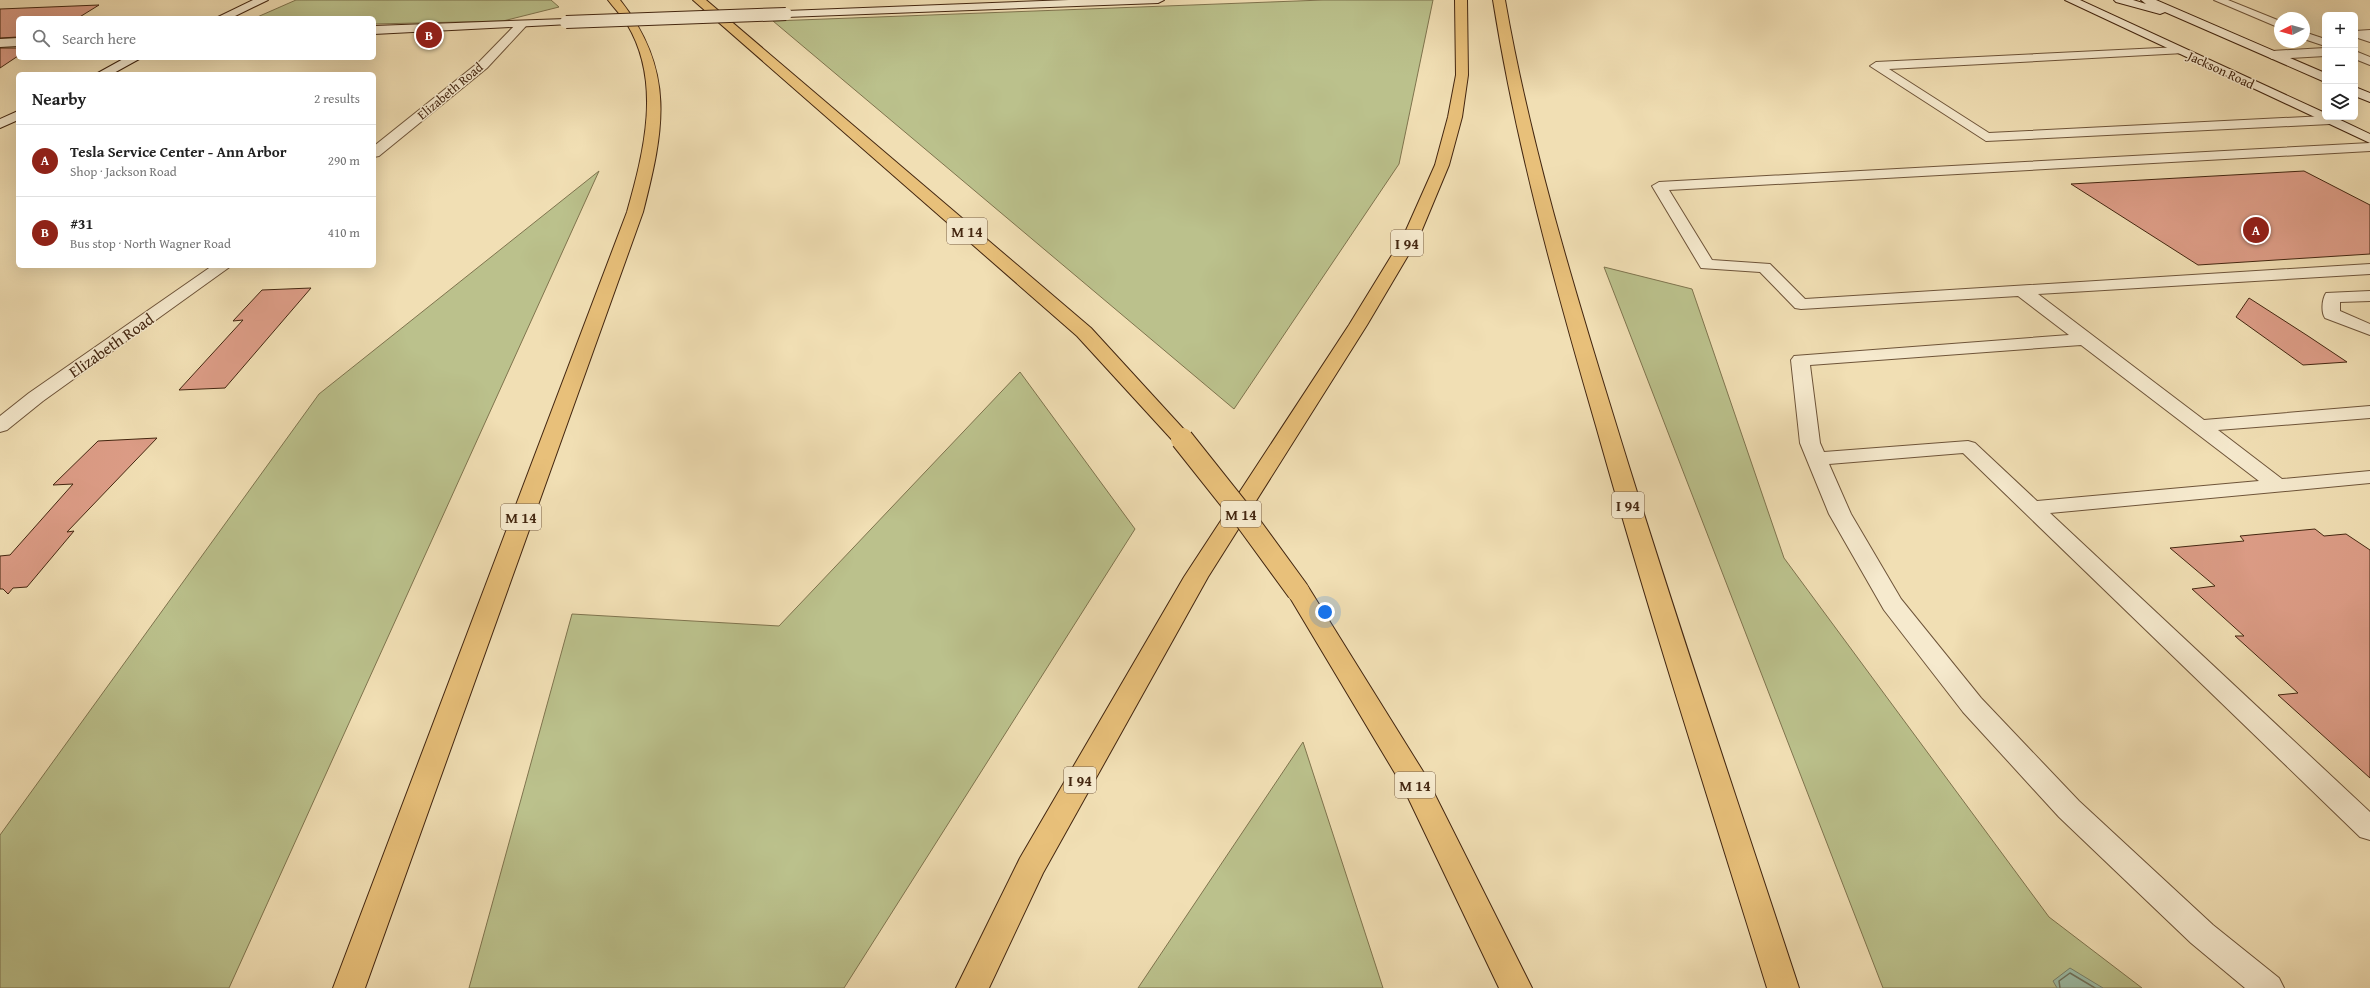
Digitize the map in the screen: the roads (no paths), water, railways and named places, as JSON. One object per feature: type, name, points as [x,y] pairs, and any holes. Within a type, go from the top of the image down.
[{"type":"highway","name":"M 14","points":[[349,988],[636,212],[650,160],[655,104],[652,73],[641,41],[614,0]]},
{"type":"highway","name":"M 14","points":[[699,0],[1084,332],[1182,439],[1239,511],[1298,591],[1414,782],[1516,988]]},
{"type":"highway","name":"I 94","points":[[972,988],[1031,867],[1196,577],[1358,325],[1411,237],[1442,166],[1455,117],[1462,75],[1461,0]]},
{"type":"highway","name":"I 94","points":[[1499,0],[1516,91],[1548,228],[1629,509],[1783,988]]},
{"type":"main road","points":[[226,16],[262,0]]},
{"type":"main road","points":[[376,30],[1158,0]]},
{"type":"main road","points":[[2120,0],[2151,8],[2225,35]]},
{"type":"main road","points":[[2147,0],[2322,77]]},
{"type":"main road","name":"Jackson Road","points":[[2077,1],[2180,51],[2322,116]]},
{"type":"main road","name":"Elizabeth Road","points":[[376,151],[482,65],[522,24]]},
{"type":"main road","points":[[0,43],[16,42]]},
{"type":"main road","points":[[106,72],[132,60]]},
{"type":"main road","points":[[2358,92],[2370,98]]},
{"type":"main road","points":[[0,124],[16,116]]},
{"type":"main road","name":"Jackson Road","points":[[2330,120],[2367,137]]},
{"type":"main road","name":"Elizabeth Road","points":[[0,426],[36,397],[220,268]]},
{"type":"lane","points":[[2219,0],[2274,23]]},
{"type":"lane","points":[[2370,33],[2356,34],[2370,39]]},
{"type":"lane","points":[[2310,37],[2322,42]]},
{"type":"lane","points":[[2358,46],[2370,46]]},
{"type":"lane","points":[[2180,51],[1876,66],[1986,137],[2330,120]]},
{"type":"lane","points":[[2272,55],[2322,52]]},
{"type":"lane","points":[[2358,56],[2370,61]]},
{"type":"lane","points":[[2370,147],[1659,186],[1707,264],[1764,267],[1801,304],[2370,269]]},
{"type":"lane","points":[[2021,290],[2276,485]]},
{"type":"lane","points":[[2370,296],[2332,297],[2331,314],[2370,330]]},
{"type":"lane","points":[[2084,339],[1800,360],[1810,443],[1840,514],[1892,604],[1972,704],[2069,809],[2202,934],[2268,988]]},
{"type":"lane","points":[[2199,426],[2370,412]]},
{"type":"lane","points":[[1817,459],[1968,447],[2370,829]]},
{"type":"lane","points":[[2032,508],[2370,477]]},
{"type":"water","points":[[2070,968],[2103,988],[2057,988],[2053,981]]},
{"type":"place","name":"#31","points":[[429,35]]},
{"type":"place","name":"Tesla Service Center - Ann Arbor","points":[[2256,230]]}]
